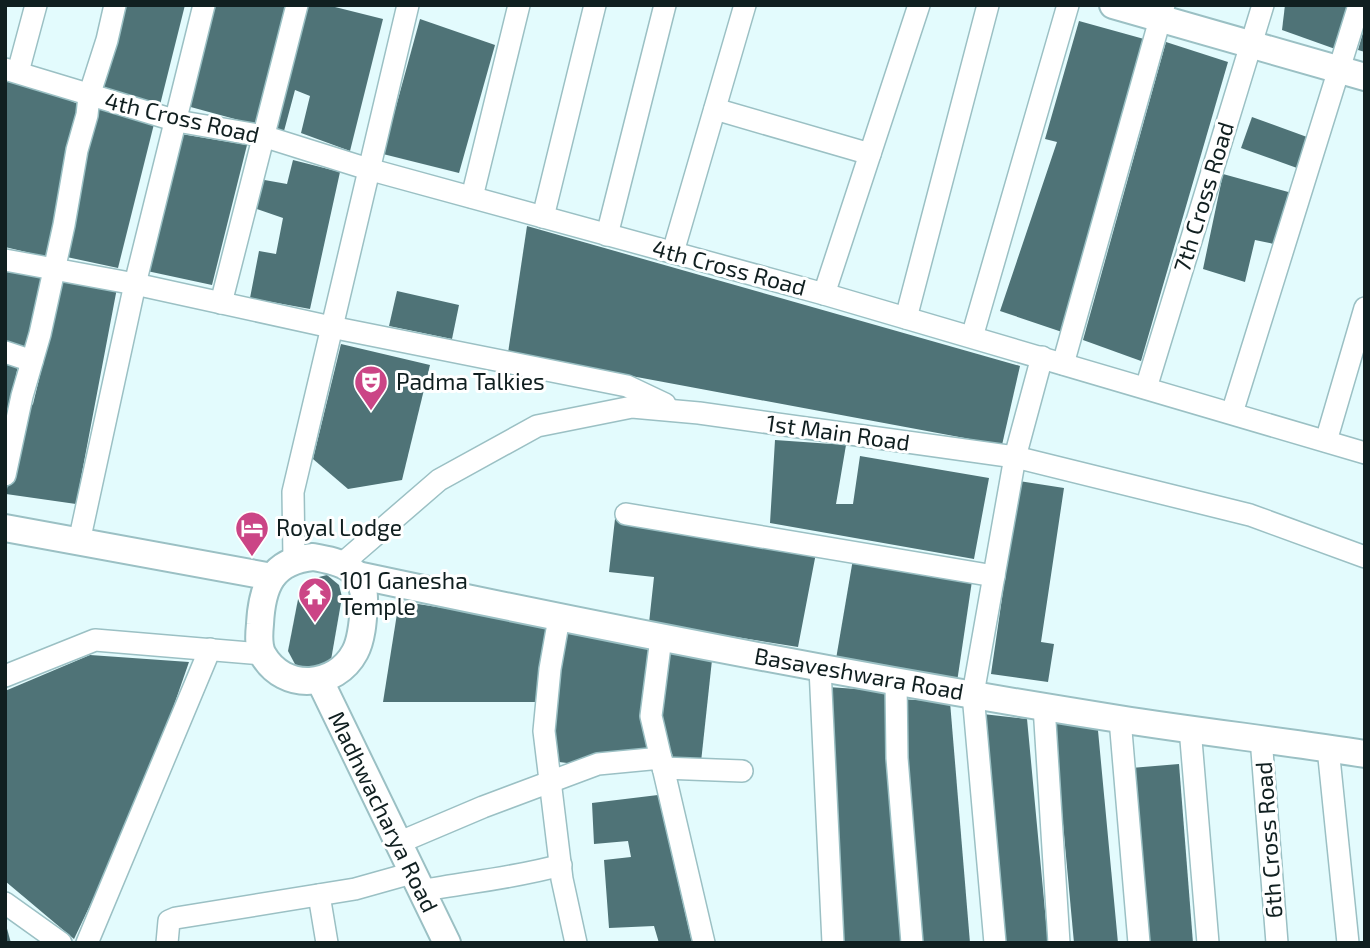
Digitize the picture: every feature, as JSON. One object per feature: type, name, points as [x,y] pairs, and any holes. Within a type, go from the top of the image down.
[{"type":"street","points":[[12,71],[36,5]]},
{"type":"street","points":[[5,475],[88,116],[89,96],[115,5]]},
{"type":"street","points":[[79,542],[135,284],[204,5]]},
{"type":"street","points":[[221,303],[297,5]]},
{"type":"street","points":[[294,559],[293,492],[408,5]]},
{"type":"street","points":[[472,197],[519,5]]},
{"type":"street","points":[[543,216],[595,5]]},
{"type":"street","points":[[607,234],[665,5]]},
{"type":"street","points":[[673,252],[745,5]]},
{"type":"street","points":[[824,294],[919,5]]},
{"type":"street","points":[[906,318],[988,5]]},
{"type":"street","points":[[972,337],[1068,5]]},
{"type":"street","points":[[1113,5],[1162,12],[1251,44],[1353,73]]},
{"type":"street","name":"7th Cross Road","points":[[1146,388],[1263,5]]},
{"type":"street","points":[[1232,413],[1353,73],[1359,5]]},
{"type":"street","points":[[1063,364],[1162,12]]},
{"type":"street","name":"4th Cross Road","points":[[12,71],[177,121],[263,136],[368,169],[824,294],[1365,453]]},
{"type":"street","points":[[715,109],[870,154]]},
{"type":"street","points":[[5,260],[135,284],[331,327],[626,386],[680,411]]},
{"type":"street","points":[[1326,442],[1365,308]]},
{"type":"street","points":[[5,352],[32,361]]},
{"type":"street","points":[[995,943],[973,694],[1015,457],[1042,357]]},
{"type":"street","name":"1st Main Road","points":[[350,569],[439,480],[537,426],[632,407],[680,411],[1015,457],[1250,515],[1365,557]]},
{"type":"street","points":[[626,514],[994,576]]},
{"type":"street","points":[[5,528],[272,577]]},
{"type":"street","points":[[313,557],[350,569],[365,594],[355,652],[338,672],[320,681],[296,681],[277,671],[262,654],[259,639],[261,602],[272,577],[294,559],[313,557]]},
{"type":"street","name":"Basaveshwara Road","points":[[350,569],[559,618],[820,668],[1120,719],[1365,754]]},
{"type":"street","points":[[559,618],[550,668],[544,732],[561,866],[576,943]]},
{"type":"street","points":[[661,638],[651,716],[704,943]]},
{"type":"street","points":[[5,676],[95,640],[262,654]]},
{"type":"street","points":[[87,943],[210,649]]},
{"type":"street","points":[[820,668],[833,943]]},
{"type":"street","name":"Madhwacharya Road","points":[[320,681],[447,943]]},
{"type":"street","points":[[896,681],[897,758],[912,943]]},
{"type":"street","points":[[1044,706],[1059,943]]},
{"type":"street","points":[[1120,719],[1139,943]]},
{"type":"street","points":[[1190,729],[1208,943]]},
{"type":"street","name":"6th Cross Road","points":[[1262,738],[1278,943]]},
{"type":"street","points":[[1328,748],[1348,943]]},
{"type":"street","points":[[398,843],[551,780],[598,764],[662,763],[742,771]]},
{"type":"street","points":[[167,943],[169,921],[176,918],[355,889],[519,876],[561,866]]},
{"type":"street","points":[[319,895],[327,943]]},
{"type":"street","points":[[5,903],[61,943]]},
{"type":"building","points":[[120,5],[185,5],[160,105],[101,86]]},
{"type":"building","points":[[211,5],[288,5],[257,125],[187,106]]},
{"type":"building","points":[[303,5],[327,5],[383,19],[350,151],[301,133],[310,96],[295,90],[284,131],[271,126]]},
{"type":"building","points":[[1285,5],[1352,5],[1338,50],[1282,30]]},
{"type":"building","points":[[420,19],[495,45],[459,173],[383,154]]},
{"type":"building","points":[[1079,21],[1144,39],[1065,333],[1000,311],[1057,142],[1045,139]]},
{"type":"building","points":[[1365,29],[1365,52],[1358,50]]},
{"type":"building","points":[[1166,42],[1228,62],[1141,361],[1083,340]]},
{"type":"building","points":[[5,75],[83,106],[47,257],[5,247]]},
{"type":"building","points":[[95,104],[154,124],[118,268],[62,256]]},
{"type":"building","points":[[1252,117],[1307,137],[1297,168],[1241,148]]},
{"type":"building","points":[[181,134],[247,145],[212,285],[147,271]]},
{"type":"building","points":[[293,160],[340,172],[310,309],[250,298],[259,251],[276,254],[283,218],[251,207],[259,179],[287,184]]},
{"type":"building","points":[[1223,174],[1292,193],[1279,245],[1255,240],[1245,282],[1203,269]]},
{"type":"building","points":[[527,226],[1020,366],[1002,445],[508,353]]},
{"type":"building","points":[[5,265],[47,271],[26,354],[5,348]]},
{"type":"building","points":[[59,278],[117,288],[76,504],[6,494],[22,416],[33,404],[47,347]]},
{"type":"building","points":[[397,291],[459,305],[452,339],[389,326]]},
{"type":"building","name":"Padma Talkies","points":[[341,344],[430,365],[402,480],[348,489],[313,459]]},
{"type":"building","points":[[5,363],[18,366],[6,421],[5,421]]},
{"type":"building","points":[[775,440],[846,445],[836,504],[853,504],[860,456],[989,478],[974,559],[770,523]]},
{"type":"building","points":[[1019,481],[1064,488],[1041,642],[1054,644],[1048,682],[991,674]]},
{"type":"building","points":[[615,519],[816,553],[798,647],[649,623],[654,577],[609,572]]},
{"type":"building","points":[[853,559],[972,581],[957,682],[836,659]]},
{"type":"building","name":"101 Ganesha Temple","points":[[327,575],[339,585],[342,597],[331,660],[322,670],[297,668],[288,651],[300,589],[315,578]]},
{"type":"building","points":[[399,601],[558,626],[535,702],[383,702]]},
{"type":"building","points":[[562,625],[657,644],[653,751],[584,765],[559,762],[554,732]]},
{"type":"building","points":[[668,646],[712,660],[701,762],[673,761],[664,737],[659,696]]},
{"type":"building","points":[[90,655],[189,662],[143,794],[74,939],[5,881],[5,691]]},
{"type":"building","points":[[828,687],[885,691],[904,943],[839,943]]},
{"type":"building","points":[[900,699],[950,702],[970,943],[917,943]]},
{"type":"building","points":[[983,714],[1027,719],[1048,943],[1005,943]]},
{"type":"building","points":[[1053,715],[1097,720],[1118,943],[1074,943]]},
{"type":"building","points":[[1179,764],[1193,943],[1149,943],[1131,768]]},
{"type":"building","points":[[658,795],[692,943],[659,943],[654,926],[609,928],[604,860],[631,857],[628,841],[594,844],[592,803]]},
{"type":"building","points":[[6,925],[11,943],[5,943]]},
{"type":"place","name":"Padma Talkies","points":[[371,412]]},
{"type":"place","name":"Royal Lodge","points":[[252,558]]},
{"type":"place","name":"101 Ganesha Temple","points":[[315,624]]}]
